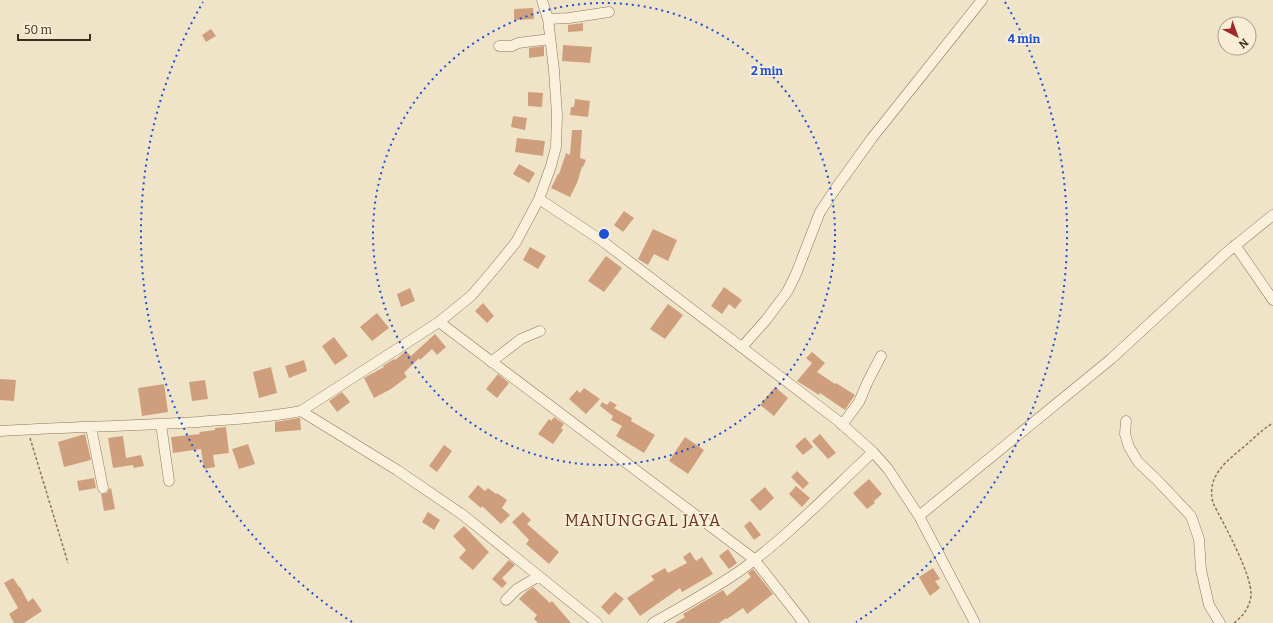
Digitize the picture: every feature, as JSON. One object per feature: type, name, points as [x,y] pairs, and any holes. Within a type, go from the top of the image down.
[{"type":"street","points":[[0,431],[161,424],[278,416],[302,411],[439,322],[471,296],[516,242],[539,199],[551,166],[556,147],[557,135],[554,77],[548,19],[542,0]]},
{"type":"street","points":[[742,347],[766,320],[787,292],[796,274],[820,212],[836,188],[872,138],[982,0]]},
{"type":"street","points":[[548,19],[569,18],[609,12]]},
{"type":"street","points":[[499,46],[512,46],[518,43],[550,39]]},
{"type":"street","points":[[539,199],[601,240],[742,347],[842,425],[873,452],[888,469],[919,516],[975,623]]},
{"type":"street","points":[[919,516],[1110,359],[1235,245],[1273,215]]},
{"type":"street","points":[[1235,245],[1273,300]]},
{"type":"street","points":[[439,322],[754,559],[804,623]]},
{"type":"street","points":[[491,362],[521,339],[540,331]]},
{"type":"street","points":[[842,425],[859,402],[881,356]]},
{"type":"street","points":[[302,411],[397,470],[463,516],[597,623]]},
{"type":"street","points":[[1126,421],[1125,434],[1129,447],[1138,462],[1191,516],[1199,539],[1204,588],[1209,605],[1220,623]]},
{"type":"street","points":[[161,424],[169,481]]},
{"type":"street","points":[[91,427],[103,488]]},
{"type":"street","points":[[653,623],[702,595],[744,568],[788,532],[873,452]]},
{"type":"street","points":[[506,600],[517,589],[539,576]]},
{"type":"path","points":[[1234,623],[1242,617],[1249,607],[1251,594],[1244,567],[1213,503],[1211,494],[1212,488],[1218,472],[1228,460],[1273,423]]},
{"type":"path","points":[[28,429],[68,563]]},
{"type":"building","points":[[533,8],[534,19],[514,20],[514,9]]},
{"type":"building","points":[[583,23],[583,31],[568,32],[568,25]]},
{"type":"building","points":[[211,29],[216,36],[206,42],[202,35]]},
{"type":"building","points":[[563,45],[592,47],[590,63],[562,61]]},
{"type":"building","points":[[544,46],[544,56],[529,58],[529,48]]},
{"type":"building","points":[[528,92],[543,93],[542,107],[528,106]]},
{"type":"building","points":[[575,99],[590,101],[588,117],[570,115],[571,107],[574,107]]},
{"type":"building","points":[[513,116],[527,118],[525,130],[511,127]]},
{"type":"building","points":[[572,130],[582,130],[580,158],[586,160],[570,197],[551,188],[559,174],[566,153],[570,155]]},
{"type":"building","points":[[517,138],[545,141],[543,156],[515,152]]},
{"type":"building","points":[[519,164],[535,173],[529,183],[513,174]]},
{"type":"building","points":[[624,211],[634,218],[623,232],[614,225]]},
{"type":"building","points":[[653,229],[677,240],[668,261],[654,254],[648,265],[638,259]]},
{"type":"building","points":[[530,247],[546,256],[538,269],[523,260]]},
{"type":"building","points":[[606,256],[622,268],[604,292],[588,281]]},
{"type":"building","points":[[724,287],[742,300],[735,309],[729,304],[722,314],[711,306]]},
{"type":"building","points":[[410,288],[415,301],[401,307],[397,294]]},
{"type":"building","points":[[483,303],[494,316],[487,323],[475,311]]},
{"type":"building","points":[[668,304],[683,315],[665,339],[650,329]]},
{"type":"building","points":[[377,313],[389,328],[372,341],[360,327]]},
{"type":"building","points":[[435,334],[446,347],[437,355],[432,349],[420,360],[419,358],[404,373],[407,377],[391,389],[374,398],[364,378],[384,367],[383,366],[394,359],[395,360],[406,351],[411,356]]},
{"type":"building","points":[[334,337],[348,356],[335,365],[322,346]]},
{"type":"building","points":[[812,352],[825,363],[817,372],[855,395],[845,410],[820,393],[819,395],[797,381],[812,363],[806,358]]},
{"type":"building","points":[[304,360],[307,371],[289,378],[285,366]]},
{"type":"building","points":[[271,367],[277,393],[259,398],[253,372]]},
{"type":"building","points":[[498,374],[509,383],[497,398],[486,389]]},
{"type":"building","points":[[0,379],[16,380],[14,401],[0,400]]},
{"type":"building","points":[[205,380],[208,399],[192,401],[189,382]]},
{"type":"building","points":[[164,384],[168,412],[142,416],[138,388]]},
{"type":"building","points":[[775,387],[788,398],[774,416],[760,405]]},
{"type":"building","points":[[584,388],[600,399],[586,414],[569,399],[577,390],[580,393]]},
{"type":"building","points":[[342,392],[350,402],[337,412],[329,401]]},
{"type":"building","points":[[610,401],[617,405],[614,408],[632,418],[631,421],[655,435],[644,453],[616,436],[622,426],[611,420],[613,416],[600,406],[602,402],[607,405]]},
{"type":"building","points":[[554,417],[564,424],[561,428],[563,430],[553,444],[538,434],[549,419],[551,421]]},
{"type":"building","points":[[300,418],[301,430],[275,432],[275,422]]},
{"type":"building","points":[[226,427],[229,453],[213,455],[215,467],[204,469],[201,449],[173,453],[171,437],[200,434],[199,432]]},
{"type":"building","points":[[85,434],[91,460],[64,467],[58,442]]},
{"type":"building","points":[[820,434],[836,453],[828,459],[812,441]]},
{"type":"building","points":[[123,436],[126,458],[141,455],[144,466],[134,468],[133,465],[113,468],[108,438]]},
{"type":"building","points":[[685,437],[704,450],[688,474],[669,461]]},
{"type":"building","points":[[805,437],[813,447],[803,455],[795,446]]},
{"type":"building","points":[[248,444],[255,464],[239,469],[232,449]]},
{"type":"building","points":[[444,445],[452,451],[437,472],[429,466]]},
{"type":"building","points":[[797,471],[809,483],[803,489],[791,477]]},
{"type":"building","points":[[94,478],[96,488],[79,491],[77,481]]},
{"type":"building","points":[[869,479],[882,494],[874,501],[875,503],[867,509],[853,493]]},
{"type":"building","points":[[478,485],[485,491],[488,488],[507,500],[502,508],[510,515],[501,524],[482,506],[481,508],[468,497]]},
{"type":"building","points":[[796,486],[810,498],[802,507],[789,494]]},
{"type":"building","points":[[765,487],[774,498],[760,511],[750,500]]},
{"type":"building","points":[[111,488],[115,509],[104,511],[101,494],[107,493]]},
{"type":"building","points":[[428,512],[440,520],[434,530],[422,522]]},
{"type":"building","points":[[523,512],[531,520],[527,524],[559,552],[549,564],[526,544],[529,540],[512,522]]},
{"type":"building","points":[[750,521],[761,535],[754,540],[744,526]]},
{"type":"building","points":[[464,526],[489,552],[473,570],[459,558],[466,550],[453,536]]},
{"type":"building","points":[[728,549],[737,563],[729,569],[719,556]]},
{"type":"building","points":[[690,552],[696,561],[702,557],[713,574],[682,592],[680,588],[640,616],[627,598],[654,580],[651,576],[665,568],[668,573],[687,563],[683,557]]},
{"type":"building","points":[[509,560],[515,565],[502,578],[507,583],[502,588],[492,579]]},
{"type":"building","points":[[933,568],[940,579],[935,581],[940,588],[930,596],[919,577]]},
{"type":"building","points":[[753,569],[773,594],[747,614],[743,608],[719,623],[675,623],[685,617],[683,614],[723,590],[727,596],[751,577],[748,573]]},
{"type":"building","points":[[13,578],[28,602],[33,598],[42,611],[24,623],[14,623],[9,614],[18,608],[4,583]]},
{"type":"building","points":[[533,587],[550,603],[552,601],[571,623],[538,623],[534,619],[537,615],[519,599]]},
{"type":"building","points":[[615,592],[624,599],[609,615],[601,607]]},
{"type":"district","name":"MANUNGGAL JAYA","points":[[643,520]]}]
